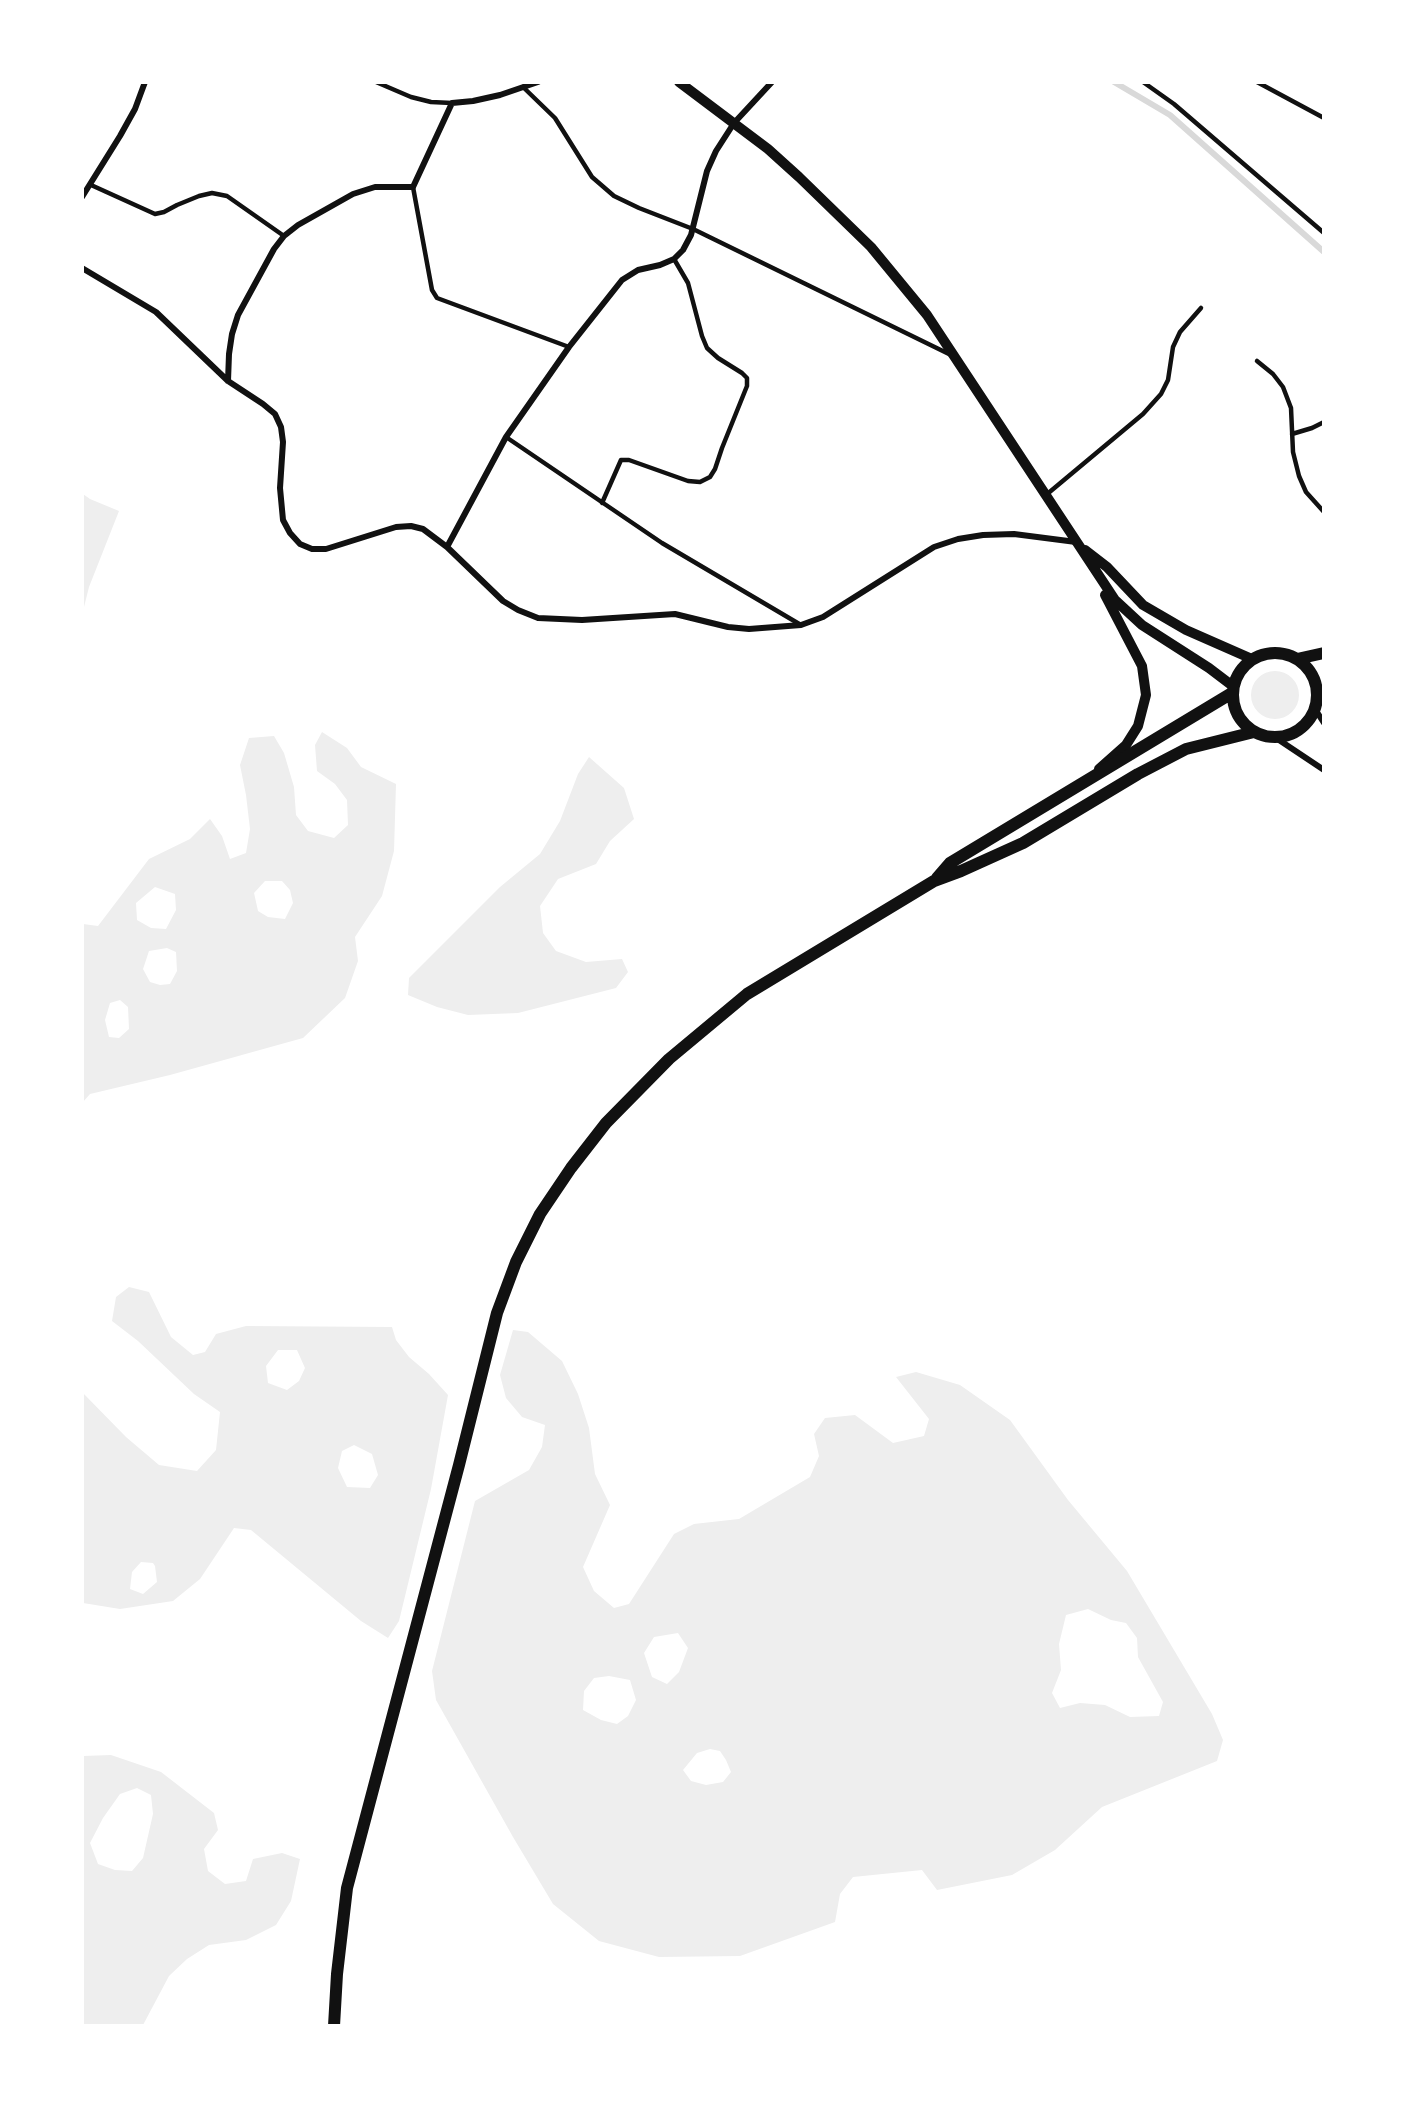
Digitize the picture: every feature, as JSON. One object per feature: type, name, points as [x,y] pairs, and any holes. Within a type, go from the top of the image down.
[{"type":"main road","points":[[1297,659],[1323,652]]},
{"type":"main road","points":[[1282,653],[1297,659],[1309,669],[1316,683],[1319,701],[1314,714],[1304,726],[1291,735],[1276,738],[1254,732],[1237,715],[1232,700],[1240,670],[1252,659],[1266,654],[1282,653]]},
{"type":"main road","points":[[934,881],[950,863],[1233,690]]},
{"type":"main road","points":[[334,2025],[337,1974],[347,1888],[497,1314],[516,1262],[540,1214],[571,1168],[606,1123],[669,1059],[747,994],[934,881],[961,872],[1023,843],[1138,774],[1186,749],[1254,732]]},
{"type":"street","points":[[82,197],[125,127],[145,82]]},
{"type":"street","points":[[228,381],[229,354],[238,315],[274,249],[284,236],[298,225],[353,194],[375,187],[413,187],[452,103],[473,101],[538,82]]},
{"type":"street","points":[[679,82],[734,123],[799,177],[871,247],[927,315],[957,358],[1115,600],[1142,625],[1233,690]]},
{"type":"street","points":[[447,547],[506,437],[569,347],[622,280],[630,274],[660,265],[683,250],[693,229],[707,171],[734,123],[772,82]]},
{"type":"street","points":[[82,268],[156,312],[228,381],[275,414],[281,427],[283,442],[280,488],[282,512],[290,533],[300,544],[312,549],[326,549],[396,527],[411,526],[432,534],[503,601],[538,618],[582,620],[675,614],[728,627],[749,629],[801,625],[823,617],[934,547],[958,539],[1014,534],[1076,542],[1107,567],[1143,605],[1186,630],[1252,659]]},
{"type":"street","points":[[1076,542],[1142,666],[1146,695],[1138,726],[1126,745],[1088,779]]},
{"type":"street","points":[[1319,701],[1323,723]]},
{"type":"street","points":[[1276,738],[1323,770]]},
{"type":"lane","points":[[376,82],[411,97],[431,102],[452,103]]},
{"type":"lane","points":[[1143,82],[1174,104],[1323,233]]},
{"type":"lane","points":[[1257,82],[1323,118]]},
{"type":"lane","points":[[523,87],[555,118],[592,177],[614,196],[693,229],[957,358]]},
{"type":"lane","points":[[91,184],[155,214],[200,196],[212,193],[226,196],[284,236]]},
{"type":"lane","points":[[413,187],[432,291],[437,298],[569,347]]},
{"type":"lane","points":[[602,503],[615,468],[621,460],[629,460],[688,481],[700,482],[710,477],[716,469],[747,386],[747,378],[742,373],[707,348],[688,283],[674,258]]},
{"type":"lane","points":[[1046,495],[1143,414],[1161,394],[1168,380],[1173,347],[1180,332],[1201,308]]},
{"type":"lane","points":[[1257,361],[1274,374],[1283,387],[1291,408],[1293,452],[1299,476],[1306,492],[1323,512]]},
{"type":"lane","points":[[1292,434],[1323,422]]},
{"type":"lane","points":[[506,437],[662,543],[801,625]]},
{"type":"shaded area","points":[[83,494],[119,511],[89,587],[83,611]]},
{"type":"shaded area","points":[[1275,671],[1292,678],[1299,695],[1292,712],[1275,719],[1258,712],[1251,695],[1258,678]]},
{"type":"shaded area","points":[[322,732],[347,748],[361,767],[396,784],[394,851],[382,896],[355,937],[358,961],[345,998],[303,1038],[170,1075],[90,1094],[83,1102],[83,924],[98,926],[149,859],[190,839],[210,819],[222,836],[230,859],[246,853],[250,829],[240,765],[249,738],[274,736],[284,753],[294,787],[296,815],[308,831],[334,838],[348,825],[347,800],[335,784],[317,771],[315,745]],"holes":[[[265,881],[282,881],[290,890],[293,903],[285,919],[268,917],[258,911],[254,893]],[[155,887],[175,894],[176,910],[166,929],[151,928],[137,920],[136,903]],[[167,948],[176,952],[177,971],[170,984],[160,985],[150,982],[143,969],[149,951]],[[120,1000],[128,1007],[129,1029],[119,1038],[109,1037],[105,1020],[110,1003]]]},
{"type":"shaded area","points":[[589,757],[624,788],[634,819],[610,841],[596,864],[558,879],[540,906],[543,933],[556,951],[586,962],[622,959],[628,972],[616,988],[518,1013],[468,1015],[437,1007],[408,995],[409,978],[500,887],[540,854],[560,821],[578,774]]},
{"type":"shaded area","points":[[129,1287],[149,1292],[171,1337],[193,1355],[205,1352],[216,1334],[246,1326],[392,1327],[396,1340],[409,1357],[448,1395],[431,1489],[399,1621],[388,1638],[361,1621],[251,1530],[234,1528],[200,1579],[173,1601],[120,1609],[83,1603],[83,1393],[126,1437],[159,1465],[197,1471],[216,1450],[220,1412],[194,1394],[138,1341],[112,1321],[116,1297]],"holes":[[[278,1350],[297,1350],[305,1368],[299,1381],[287,1390],[268,1383],[266,1366]],[[354,1445],[372,1454],[378,1475],[370,1488],[347,1487],[338,1468],[342,1451]],[[141,1562],[153,1563],[157,1582],[143,1594],[130,1589],[132,1572]]]},
{"type":"shaded area","points":[[513,1330],[528,1332],[562,1361],[578,1394],[589,1428],[595,1474],[610,1505],[583,1567],[594,1591],[614,1608],[629,1604],[674,1534],[694,1524],[739,1519],[810,1477],[819,1456],[814,1434],[825,1418],[855,1415],[893,1443],[924,1436],[929,1419],[896,1377],[916,1372],[960,1385],[1010,1420],[1068,1500],[1127,1571],[1212,1714],[1223,1740],[1217,1761],[1102,1807],[1055,1850],[1012,1875],[937,1890],[922,1870],[853,1877],[840,1894],[835,1922],[740,1956],[659,1957],[599,1941],[553,1904],[436,1700],[432,1671],[475,1501],[529,1470],[542,1447],[545,1425],[522,1417],[506,1398],[500,1375]],"holes":[[[1088,1609],[1111,1620],[1126,1623],[1137,1638],[1138,1657],[1163,1702],[1159,1716],[1130,1717],[1105,1705],[1080,1703],[1060,1708],[1052,1693],[1061,1670],[1059,1644],[1066,1615]],[[678,1633],[688,1648],[679,1672],[667,1684],[652,1677],[644,1653],[654,1637]],[[609,1676],[630,1680],[636,1700],[628,1716],[617,1724],[601,1720],[583,1710],[584,1691],[594,1678]],[[710,1749],[720,1751],[731,1772],[723,1782],[706,1785],[691,1781],[683,1770],[697,1753]]]},
{"type":"shaded area","points":[[111,1755],[161,1772],[214,1813],[218,1830],[204,1849],[208,1871],[225,1884],[246,1881],[253,1859],[282,1853],[300,1859],[291,1901],[276,1925],[246,1940],[209,1945],[187,1959],[169,1976],[143,2025],[83,2025],[83,1756]],"holes":[[[137,1788],[151,1795],[153,1814],[143,1858],[132,1871],[115,1870],[98,1864],[90,1843],[103,1818],[120,1794]]]},
{"type":"waterway","points":[[1114,82],[1170,115],[1324,252]]}]
